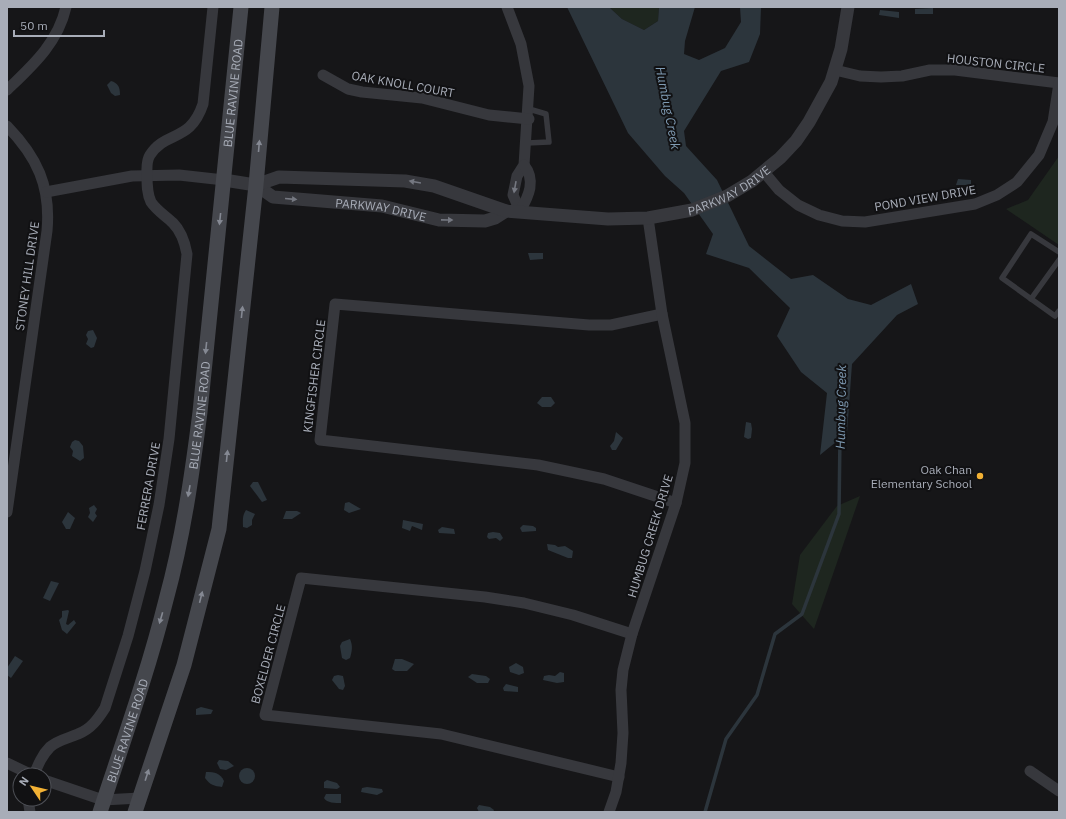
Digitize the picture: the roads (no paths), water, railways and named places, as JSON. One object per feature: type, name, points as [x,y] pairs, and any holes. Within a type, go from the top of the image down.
[{"type":"main road","name":"BLUE RAVINE ROAD","points":[[102,806],[148,666],[167,600],[182,533],[198,427],[242,7]]},
{"type":"main road","points":[[135,812],[184,665],[219,529],[256,185],[272,7]]},
{"type":"street","points":[[7,90],[35,63],[50,44],[61,23],[66,7]]},
{"type":"street","name":"FERRERA DRIVE","points":[[37,767],[50,747],[57,742],[83,732],[99,717],[105,708],[128,636],[145,571],[159,505],[170,431],[187,254],[185,243],[174,224],[152,202],[148,193],[147,162],[154,149],[161,143],[187,130],[200,114],[203,104],[213,7]]},
{"type":"street","points":[[507,7],[521,44],[527,69],[529,114],[527,143],[524,165],[517,176],[513,195],[520,211]]},
{"type":"street","name":"PARKWAY DRIVE","points":[[256,185],[279,177],[406,181],[434,186],[506,211],[608,219],[648,218],[692,210],[727,196],[764,172],[796,141],[810,122],[821,103],[835,70],[841,49],[848,7]]},
{"type":"street","name":"HOUSTON CIRCLE","points":[[835,70],[860,76],[881,77],[930,70],[955,70],[1059,83]]},
{"type":"street","name":"OAK KNOLL COURT","points":[[323,75],[348,89],[362,92],[422,98],[489,115],[529,114]]},
{"type":"street","name":"POND VIEW DRIVE","points":[[764,172],[779,190],[798,205],[819,215],[842,221],[865,222],[975,204],[997,195],[1017,182],[1039,155],[1053,122],[1059,83]]},
{"type":"street","name":"STONEY HILL DRIVE","points":[[7,126],[33,157],[46,192],[48,206],[47,231],[7,512]]},
{"type":"street","points":[[520,211],[529,195],[531,179],[530,172],[524,165]]},
{"type":"street","points":[[46,192],[117,178],[179,175],[224,180]]},
{"type":"street","name":"PARKWAY DRIVE","points":[[224,180],[256,185],[273,197],[382,206],[439,220],[485,221],[495,218],[506,211]]},
{"type":"street","name":"HUMBUG CREEK DRIVE","points":[[609,812],[619,776],[623,743],[621,690],[623,670],[632,634],[676,503],[685,463],[685,423],[662,314],[648,218]]},
{"type":"street","name":"KINGFISHER CIRCLE","points":[[662,314],[611,325],[589,325],[335,304],[320,440],[538,465],[604,479],[676,503]]},
{"type":"street","name":"BOXELDER CIRCLE","points":[[619,776],[441,734],[265,715],[301,578],[485,597],[524,603],[573,615],[632,634]]},
{"type":"street","points":[[1030,771],[1059,791]]},
{"type":"street","points":[[52,784],[102,806],[140,798]]},
{"type":"lane","points":[[527,143],[549,142],[546,114],[529,114]]},
{"type":"lane","points":[[1059,252],[1032,234],[1002,278],[1055,316],[1059,311]]},
{"type":"lane","points":[[1031,299],[1059,260]]},
{"type":"water","points":[[567,7],[609,7],[622,19],[644,30],[658,21],[659,7],[695,7],[685,41],[684,54],[699,60],[725,48],[741,22],[740,7],[761,7],[760,34],[749,62],[721,71],[684,131],[686,146],[717,180],[749,246],[791,279],[813,275],[848,299],[871,305],[911,284],[918,304],[897,315],[852,364],[847,433],[820,455],[827,393],[801,372],[777,336],[790,308],[749,268],[706,254],[713,234],[684,193],[665,176],[628,133]]},
{"type":"water","points":[[933,8],[933,14],[915,14],[915,9]]},
{"type":"water","points":[[880,10],[899,12],[899,18],[879,15]]},
{"type":"water","points":[[111,81],[118,86],[120,95],[115,96],[111,93],[107,85]]},
{"type":"water","points":[[958,179],[971,180],[971,185],[956,185]]},
{"type":"water","points":[[528,253],[543,253],[543,259],[530,260]]},
{"type":"water","points":[[93,330],[97,338],[94,347],[91,348],[86,344],[88,339],[86,335],[88,331]]},
{"type":"water","points":[[542,397],[551,397],[555,403],[551,407],[542,407],[537,403]]},
{"type":"water","points":[[746,422],[751,423],[752,429],[751,438],[748,439],[744,437]]},
{"type":"water","points":[[616,432],[623,438],[616,450],[612,450],[610,446],[614,441]]},
{"type":"water","points":[[75,440],[79,441],[83,446],[84,458],[80,461],[72,456],[73,451],[70,447],[72,442]]},
{"type":"water","points":[[253,482],[258,482],[267,500],[262,502],[250,486]]},
{"type":"water","points":[[349,502],[361,509],[349,513],[344,510],[345,503]]},
{"type":"water","points":[[94,505],[97,509],[95,513],[97,516],[93,522],[88,517],[90,513],[89,508]]},
{"type":"water","points":[[246,510],[255,514],[252,520],[252,525],[247,528],[243,527],[243,516]]},
{"type":"water","points":[[286,511],[297,511],[301,513],[292,519],[283,519]]},
{"type":"water","points":[[68,512],[75,518],[70,529],[66,529],[62,522]]},
{"type":"water","points":[[403,520],[423,524],[422,530],[412,526],[410,531],[402,528]]},
{"type":"water","points":[[523,525],[533,526],[536,528],[536,531],[522,532],[520,528]]},
{"type":"water","points":[[442,527],[454,529],[455,534],[439,533],[438,530]]},
{"type":"water","points":[[488,533],[500,533],[503,538],[500,541],[496,538],[489,539],[487,537]]},
{"type":"water","points":[[547,544],[558,547],[565,546],[573,551],[572,558],[568,558],[548,550]]},
{"type":"water","points":[[51,581],[59,583],[50,601],[43,598]]},
{"type":"water","points":[[68,610],[66,624],[68,625],[74,620],[76,623],[67,634],[62,630],[59,620],[62,617],[62,611]]},
{"type":"water","points":[[350,639],[352,646],[351,653],[350,658],[346,660],[342,658],[340,646],[342,642]]},
{"type":"water","points":[[15,656],[23,661],[11,678],[7,675],[7,668]]},
{"type":"water","points":[[395,659],[402,659],[414,664],[407,671],[395,671],[392,669]]},
{"type":"water","points":[[516,663],[523,667],[524,673],[519,675],[510,672],[509,667]]},
{"type":"water","points":[[560,672],[564,673],[564,682],[557,683],[543,680],[544,676],[555,676]]},
{"type":"water","points":[[472,674],[486,676],[490,679],[488,683],[477,683],[468,677]]},
{"type":"water","points":[[334,676],[343,676],[345,686],[343,690],[339,689],[332,680]]},
{"type":"water","points":[[506,684],[518,687],[518,692],[504,691],[503,688]]},
{"type":"water","points":[[201,707],[213,710],[211,714],[196,715],[196,709]]},
{"type":"water","points":[[219,760],[228,761],[234,766],[226,770],[220,769],[217,763]]},
{"type":"water","points":[[247,768],[254,773],[255,776],[250,783],[247,784],[240,779],[239,776],[244,769]]},
{"type":"water","points":[[206,772],[215,773],[221,776],[224,781],[222,787],[210,784],[205,778]]},
{"type":"water","points":[[327,780],[337,783],[340,787],[337,789],[324,788],[324,782]]},
{"type":"water","points":[[367,787],[382,789],[383,792],[377,795],[361,792],[362,788]]},
{"type":"water","points":[[326,794],[341,794],[341,803],[327,801],[324,798]]},
{"type":"water","points":[[479,805],[490,807],[494,810],[493,812],[479,812],[477,808]]},
{"type":"waterway","name":"Humbug Creek","points":[[705,812],[726,739],[757,695],[775,634],[802,614],[839,514],[840,435]]},
{"type":"place","name":"Oak Chan Elementary School","points":[[980,476]]}]
